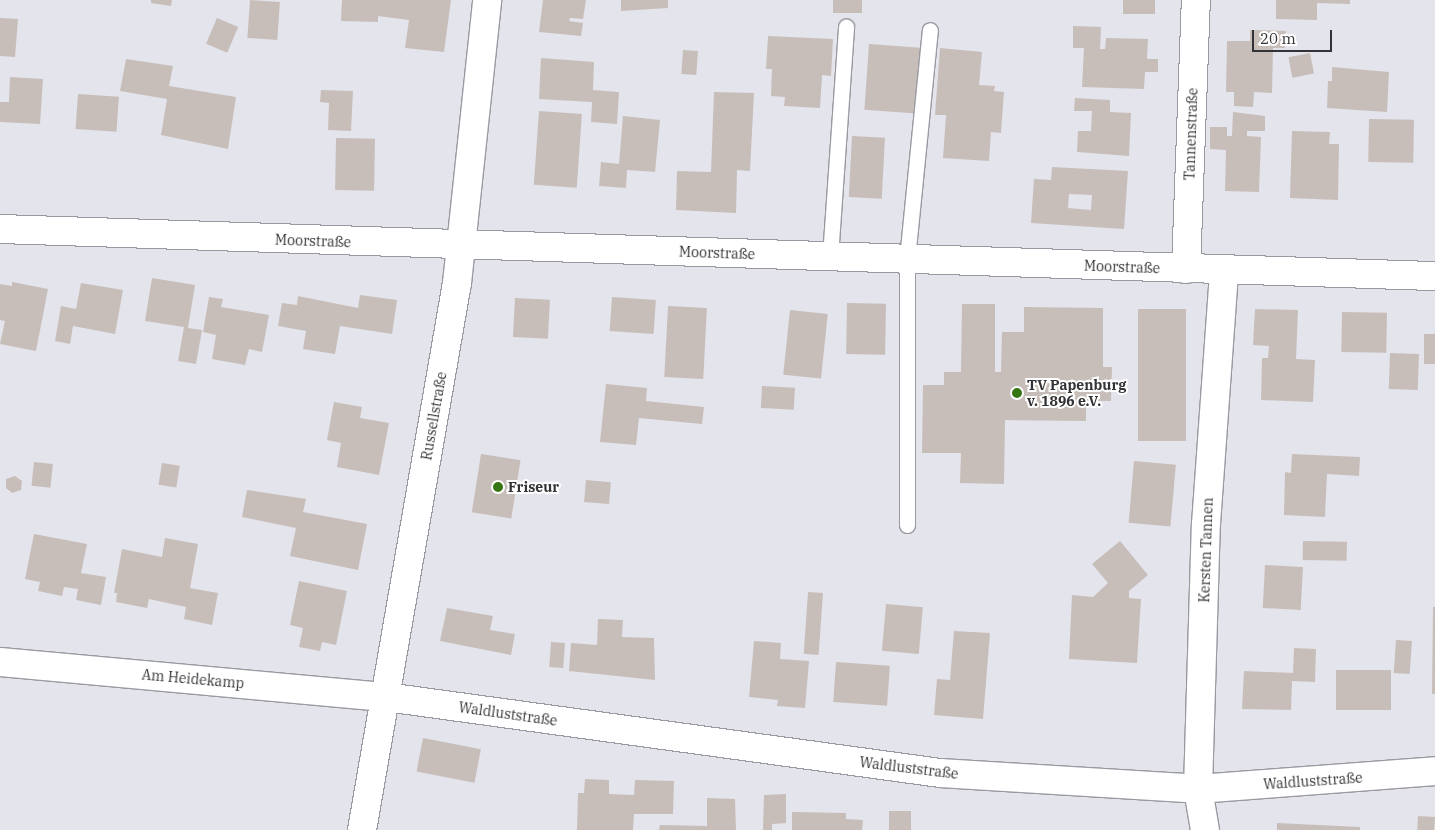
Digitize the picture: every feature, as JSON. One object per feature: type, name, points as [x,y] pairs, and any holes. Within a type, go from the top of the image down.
[{"type":"street","name":"Russellstraße","points":[[362,830],[461,246],[487,0]]},
{"type":"street","name":"Tannenstraße","points":[[1186,269],[1196,0]]},
{"type":"street","name":"Moorstraße","points":[[0,229],[461,246],[1435,276]]},
{"type":"street","name":"Kersten Tannen","points":[[1205,830],[1198,788],[1206,524],[1224,270]]},
{"type":"street","name":"Am Heidekamp","points":[[0,662],[386,696]]},
{"type":"street","name":"Waldluststraße","points":[[386,696],[940,773],[1198,788],[1435,772]]},
{"type":"lane","points":[[830,257],[846,27]]},
{"type":"lane","points":[[907,525],[907,259],[930,30]]},
{"type":"building","points":[[151,0],[172,0],[171,6],[151,3]]},
{"type":"building","points":[[250,0],[280,2],[277,40],[247,38]]},
{"type":"building","points":[[342,0],[451,0],[444,52],[405,48],[409,20],[378,16],[378,22],[341,21]]},
{"type":"building","points":[[543,0],[586,0],[583,19],[570,18],[569,21],[583,23],[581,36],[539,32]]},
{"type":"building","points":[[621,0],[668,0],[668,8],[621,11]]},
{"type":"building","points":[[833,0],[862,0],[862,13],[833,13]]},
{"type":"building","points":[[1123,0],[1155,0],[1155,14],[1123,14]]},
{"type":"building","points":[[1276,0],[1350,0],[1350,4],[1317,3],[1317,20],[1276,19]]},
{"type":"building","points":[[0,18],[18,19],[15,57],[0,56]]},
{"type":"building","points":[[217,18],[238,27],[227,53],[206,44]]},
{"type":"building","points":[[1073,26],[1101,27],[1100,49],[1105,49],[1106,38],[1148,39],[1147,59],[1158,59],[1158,72],[1145,72],[1144,89],[1082,87],[1084,48],[1073,48]]},
{"type":"building","points":[[1250,30],[1286,31],[1285,48],[1273,48],[1272,93],[1254,92],[1253,107],[1234,106],[1234,92],[1226,92],[1227,41],[1250,41]]},
{"type":"building","points":[[768,36],[833,39],[831,76],[822,75],[820,108],[784,106],[785,97],[771,96],[772,69],[766,69]]},
{"type":"building","points":[[869,44],[921,48],[916,113],[864,110]]},
{"type":"building","points":[[940,48],[982,52],[979,85],[995,86],[994,91],[1004,92],[1001,133],[991,132],[989,161],[943,158],[946,115],[935,115]]},
{"type":"building","points":[[683,50],[698,51],[696,75],[681,74]]},
{"type":"building","points":[[1310,53],[1314,74],[1292,78],[1288,57]]},
{"type":"building","points":[[541,58],[594,62],[593,90],[619,92],[617,124],[591,122],[592,102],[539,99]]},
{"type":"building","points":[[126,59],[173,66],[169,86],[236,97],[228,149],[161,135],[167,99],[120,91]]},
{"type":"building","points":[[1332,67],[1389,72],[1387,112],[1327,108],[1328,81],[1332,81]]},
{"type":"building","points":[[10,77],[43,79],[40,124],[0,122],[0,102],[9,102]]},
{"type":"building","points":[[321,90],[353,91],[351,131],[328,130],[329,103],[320,102]]},
{"type":"building","points":[[714,92],[754,93],[750,171],[737,170],[736,213],[676,210],[677,171],[711,172]]},
{"type":"building","points":[[78,94],[119,97],[116,132],[76,129]]},
{"type":"building","points":[[1075,98],[1110,100],[1110,112],[1131,113],[1129,156],[1077,152],[1078,131],[1091,131],[1092,111],[1074,111]]},
{"type":"building","points":[[539,111],[582,114],[577,188],[534,185]]},
{"type":"building","points":[[1233,112],[1265,116],[1265,131],[1247,131],[1247,136],[1261,137],[1259,192],[1225,191],[1226,150],[1210,149],[1210,127],[1227,127],[1227,136],[1232,136]]},
{"type":"building","points":[[623,116],[660,120],[655,172],[627,170],[626,188],[599,186],[601,162],[619,164]]},
{"type":"building","points":[[1369,119],[1414,120],[1413,163],[1368,162]]},
{"type":"building","points":[[1292,131],[1330,132],[1329,144],[1339,144],[1338,200],[1290,198]]},
{"type":"building","points":[[852,136],[885,138],[882,199],[849,197]]},
{"type":"building","points":[[336,138],[375,139],[374,191],[335,190]]},
{"type":"building","points":[[1052,167],[1128,171],[1124,229],[1031,223],[1034,179],[1051,180]],"holes":[[[1069,194],[1092,195],[1091,210],[1068,208]]]},
{"type":"building","points":[[152,278],[195,285],[188,328],[202,330],[196,364],[178,361],[184,327],[145,321]]},
{"type":"building","points":[[12,282],[48,289],[36,351],[0,344],[5,321],[0,320],[0,284],[12,286]]},
{"type":"building","points":[[81,283],[123,290],[115,334],[73,326],[70,344],[55,341],[61,306],[76,309]]},
{"type":"building","points":[[360,295],[397,300],[392,334],[340,326],[335,354],[303,349],[306,331],[278,326],[282,303],[297,305],[298,296],[358,308]]},
{"type":"building","points":[[209,297],[223,299],[221,307],[269,315],[262,352],[249,349],[245,365],[212,359],[216,335],[203,332]]},
{"type":"building","points":[[612,297],[656,300],[654,334],[610,331]]},
{"type":"building","points":[[515,298],[550,300],[548,339],[513,337]]},
{"type":"building","points":[[847,303],[886,304],[885,355],[846,354]]},
{"type":"building","name":"TV Papenburg v. 1896 e.V.","points":[[962,304],[995,304],[995,372],[1001,372],[1002,332],[1024,332],[1024,307],[1103,308],[1103,367],[1112,367],[1111,401],[1086,401],[1086,421],[1005,420],[1004,484],[960,483],[961,453],[922,453],[923,385],[944,385],[944,372],[961,372]]},
{"type":"building","points":[[668,306],[707,308],[703,379],[664,377]]},
{"type":"building","points":[[1138,309],[1186,309],[1186,441],[1138,441]]},
{"type":"building","points":[[1255,309],[1298,310],[1296,359],[1315,360],[1313,402],[1261,400],[1262,358],[1268,358],[1269,346],[1253,345]]},
{"type":"building","points":[[790,310],[828,314],[821,379],[783,375]]},
{"type":"building","points":[[1342,312],[1387,313],[1386,353],[1341,352]]},
{"type":"building","points":[[1424,334],[1435,334],[1435,364],[1424,364]]},
{"type":"building","points":[[1390,353],[1419,354],[1418,390],[1389,389]]},
{"type":"building","points":[[606,384],[647,388],[646,401],[704,407],[702,424],[639,418],[636,445],[600,442]]},
{"type":"building","points":[[762,386],[795,388],[794,410],[761,408]]},
{"type":"building","points":[[334,402],[362,407],[360,418],[389,423],[379,475],[337,467],[341,443],[327,440]]},
{"type":"building","name":"Friseur","points":[[481,454],[521,460],[511,519],[472,512]]},
{"type":"building","points":[[1292,454],[1360,457],[1359,476],[1327,474],[1325,517],[1284,515],[1285,472],[1291,473]]},
{"type":"building","points":[[1134,461],[1176,465],[1170,526],[1129,523]]},
{"type":"building","points":[[34,462],[53,464],[50,488],[31,486]]},
{"type":"building","points":[[162,463],[180,466],[176,488],[159,485]]},
{"type":"building","points":[[15,476],[22,481],[21,490],[12,493],[6,488],[6,479]]},
{"type":"building","points":[[586,480],[611,482],[609,504],[584,502]]},
{"type":"building","points":[[247,490],[306,499],[303,512],[367,524],[358,570],[290,556],[296,528],[242,517]]},
{"type":"building","points":[[34,534],[87,544],[81,573],[106,577],[101,605],[76,600],[78,589],[64,587],[62,596],[38,591],[40,582],[25,579]]},
{"type":"building","points":[[165,538],[198,544],[190,588],[218,593],[212,625],[184,619],[186,607],[149,599],[147,608],[116,602],[117,593],[114,593],[122,549],[162,557]]},
{"type":"building","points":[[1120,541],[1148,575],[1129,591],[1129,598],[1141,599],[1137,663],[1069,659],[1072,595],[1093,597],[1108,583],[1092,564]]},
{"type":"building","points":[[1303,541],[1347,542],[1347,561],[1303,560]]},
{"type":"building","points":[[1265,565],[1303,567],[1301,610],[1263,608]]},
{"type":"building","points":[[299,581],[347,591],[336,645],[322,642],[320,651],[299,647],[303,628],[290,625]]},
{"type":"building","points":[[808,592],[823,593],[819,655],[804,654]]},
{"type":"building","points":[[886,604],[923,607],[919,654],[882,651]]},
{"type":"building","points":[[1433,607],[1435,607],[1435,694],[1432,694]]},
{"type":"building","points":[[447,608],[493,616],[490,630],[515,634],[511,655],[440,641]]},
{"type":"building","points":[[598,619],[623,620],[622,637],[654,638],[655,680],[569,671],[571,643],[597,645]]},
{"type":"building","points":[[954,631],[990,633],[983,719],[934,715],[937,679],[950,680]]},
{"type":"building","points":[[1396,640],[1412,641],[1410,674],[1394,673]]},
{"type":"building","points":[[754,641],[781,643],[780,659],[809,661],[805,708],[777,706],[778,700],[749,697]]},
{"type":"building","points":[[551,642],[565,643],[563,668],[549,667]]},
{"type":"building","points":[[1294,648],[1316,649],[1315,682],[1292,681],[1291,710],[1242,709],[1244,671],[1293,673]]},
{"type":"building","points":[[836,662],[890,666],[887,706],[833,702]]},
{"type":"building","points":[[1336,670],[1391,670],[1391,710],[1336,710]]},
{"type":"building","points":[[423,738],[481,749],[474,783],[417,771]]},
{"type":"building","points":[[585,779],[609,780],[609,794],[634,795],[635,780],[674,781],[673,814],[634,814],[633,830],[577,830],[578,793],[584,793]]},
{"type":"building","points":[[786,794],[786,823],[772,824],[772,830],[763,830],[764,795]]},
{"type":"building","points":[[707,798],[735,799],[736,830],[659,830],[660,825],[707,826]]},
{"type":"building","points":[[889,811],[911,811],[911,830],[889,830]]},
{"type":"building","points":[[792,812],[846,813],[846,819],[863,820],[862,830],[792,830]]},
{"type":"building","points":[[1418,816],[1435,817],[1434,830],[1417,830]]},
{"type":"building","points":[[1277,823],[1360,827],[1360,830],[1277,830]]},
{"type":"place","name":"TV Papenburg v. 1896 e.V.","points":[[1017,393]]},
{"type":"place","name":"Friseur","points":[[498,487]]}]
